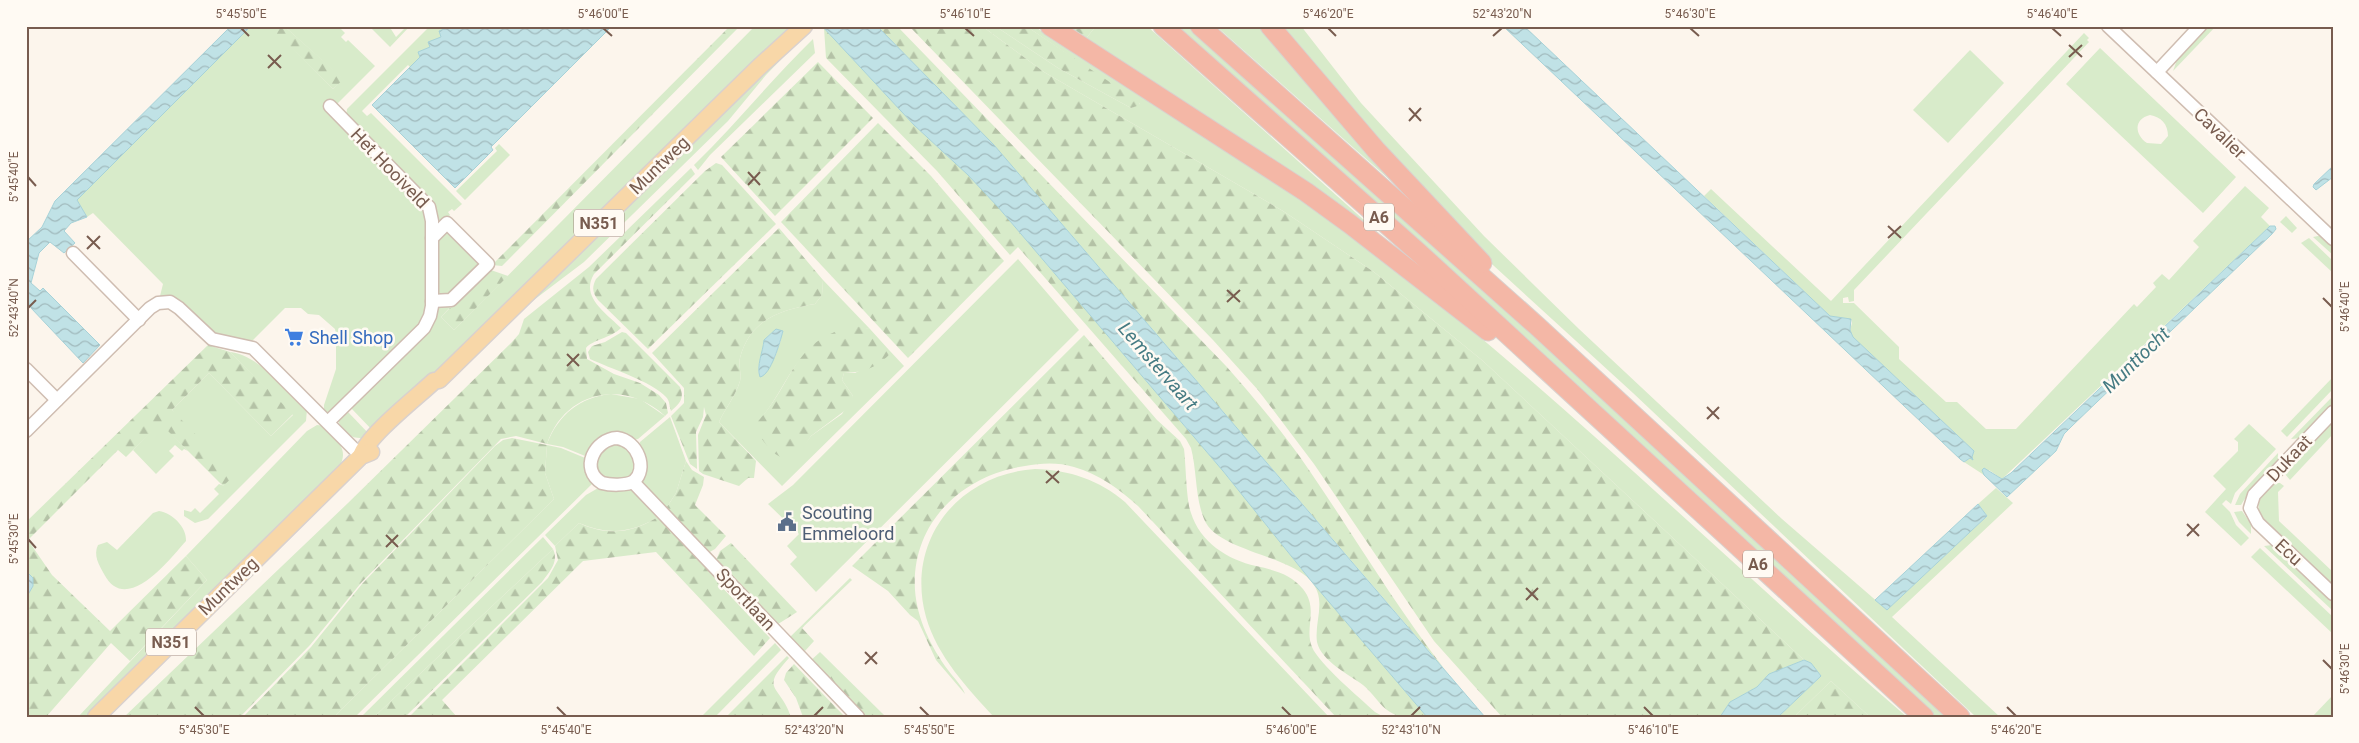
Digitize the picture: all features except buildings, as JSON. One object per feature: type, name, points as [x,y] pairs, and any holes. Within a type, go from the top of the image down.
[{"type":"highway","name":"A6","points":[[1050,26],[1234,144],[1322,204],[1592,410]]},
{"type":"highway","name":"A6","points":[[1163,26],[1404,239],[1924,717]]},
{"type":"highway","name":"A6","points":[[1200,26],[1537,326],[1960,717]]},
{"type":"highway","name":"A6","points":[[1270,26],[1376,150],[1473,252],[1537,326]]},
{"type":"main road","name":"Muntweg","points":[[96,717],[362,456],[370,453],[391,433],[438,384],[439,380],[798,29]]},
{"type":"street","name":"Cavalier","points":[[2108,26],[2333,240]]},
{"type":"street","points":[[2156,72],[2200,26]]},
{"type":"street","name":"Het Hooiveld","points":[[328,422],[424,328],[430,316],[432,301],[431,213],[427,203],[330,106]]},
{"type":"street","points":[[432,238],[447,223],[488,264],[451,300],[432,301]]},
{"type":"street","points":[[73,253],[139,320]]},
{"type":"street","points":[[26,431],[139,320],[158,303],[167,302],[173,304],[212,339],[253,348],[362,456]]},
{"type":"street","points":[[26,369],[57,400]]},
{"type":"street","name":"Dukaat","points":[[2250,508],[2254,496],[2333,412]]},
{"type":"street","name":"Sportlaan","points":[[633,482],[858,717]]},
{"type":"street","name":"Ecu","points":[[2250,508],[2258,523],[2333,594]]},
{"type":"green space","points":[[251,26],[273,26],[272,28],[333,89],[343,79],[284,26],[338,26],[345,33],[341,37],[346,42],[348,40],[375,66],[335,106],[426,210],[428,306],[425,320],[328,414],[324,409],[324,405],[336,369],[336,334],[335,329],[319,315],[308,314],[301,308],[285,308],[251,342],[221,338],[172,298],[160,296],[163,284],[93,213],[87,217],[77,200]]},
{"type":"green space","points":[[273,26],[284,26],[344,79],[333,89],[271,28]]},
{"type":"green space","points":[[369,26],[389,26],[396,37],[407,26],[410,26],[390,47]]},
{"type":"green space","points":[[430,26],[451,26],[439,31],[441,36],[410,67],[408,65],[362,111],[367,116],[371,113],[462,204],[454,211],[452,209],[448,212],[450,215],[441,224],[437,223],[346,117],[347,109]]},
{"type":"green space","points":[[730,26],[740,26],[502,266],[492,265]]},
{"type":"green space","points":[[755,26],[792,26],[375,433],[351,408],[436,307],[454,303],[441,317],[454,330]]},
{"type":"green space","points":[[877,26],[897,26],[1226,366],[1269,416],[1299,456],[1393,597],[1446,671],[994,145]]},
{"type":"green space","points":[[909,26],[982,26],[1044,72],[1283,211],[1374,272],[1483,361],[1804,660],[1769,674],[1757,687],[1730,702],[1720,717],[1502,717],[1434,641],[1314,464],[1258,390],[1213,340]]},
{"type":"green space","points":[[982,26],[995,26],[1058,68],[1131,108],[1140,104],[1026,26],[1034,26],[1306,202],[1350,233],[1525,375],[1907,717],[1870,717],[1831,681],[1794,717],[1778,717],[1821,676],[1811,663],[1804,660],[1483,361],[1374,272],[1283,211],[1044,72]]},
{"type":"green space","points":[[995,26],[1026,26],[1138,101],[1140,105],[1131,108],[1058,68]]},
{"type":"green space","points":[[1062,26],[1096,26],[1084,41]]},
{"type":"green space","points":[[1096,26],[1147,26],[1450,297],[1084,41]]},
{"type":"green space","points":[[1172,26],[1190,26],[1286,111],[1573,369],[1951,717],[1933,717]]},
{"type":"green space","points":[[1216,26],[1264,26],[1443,227]]},
{"type":"green space","points":[[1276,26],[1301,26],[1361,103],[1484,236],[1579,329],[1782,519],[1887,610],[1987,516],[1978,504],[1996,488],[2013,503],[1892,617],[2000,717],[1976,717],[1633,393],[1482,255]]},
{"type":"green space","points":[[2207,26],[2216,26],[2173,71],[2178,57]]},
{"type":"green space","points":[[824,28],[914,125],[968,175],[998,207],[1223,471],[1312,582],[1427,717],[1403,717],[1390,712],[1363,685],[1337,667],[1324,655],[1317,642],[1318,595],[1310,580],[1299,571],[1285,564],[1222,538],[1211,529],[1201,511],[1193,457],[1186,439],[1018,247],[1010,255],[937,171],[826,58]]},
{"type":"green space","points":[[2084,33],[2089,38],[2087,40],[2089,42],[1854,290],[1854,301],[1849,302],[1848,297],[1843,298],[1843,303],[1854,303],[1899,347],[1899,359],[1946,402],[1957,402],[1986,429],[2016,429],[2134,304],[2137,307],[2156,287],[2153,283],[2162,274],[2169,280],[2199,247],[2193,241],[2245,186],[2269,208],[2261,217],[2270,226],[2002,479],[1989,470],[1984,472],[1984,475],[1964,462],[1972,457],[1974,451],[1853,337],[1850,330],[1851,319],[1830,316],[1704,196],[1711,189],[1831,301]]},
{"type":"green space","points":[[813,39],[815,53],[710,155],[698,170],[694,165]]},
{"type":"green space","points":[[798,42],[766,75],[728,121],[584,262],[514,315],[753,82]]},
{"type":"green space","points":[[2100,48],[2236,177],[2203,213],[2066,84]],"holes":[[[2150,115],[2161,119],[2167,128],[2168,136],[2161,144],[2147,143],[2138,132],[2138,124],[2141,120]]]},
{"type":"green space","points":[[1970,50],[2004,83],[1948,143],[1913,110]]},
{"type":"green space","points":[[818,62],[873,118],[775,216],[721,157]]},
{"type":"green space","points":[[878,123],[931,176],[1004,261],[908,358],[781,222]]},
{"type":"green space","points":[[499,144],[510,155],[465,200],[456,191],[497,151],[495,148]]},
{"type":"green space","points":[[716,163],[722,165],[776,224],[648,349],[598,300],[593,287],[596,279],[705,171]]},
{"type":"green space","points":[[691,168],[695,174],[594,274],[590,290],[597,304],[621,328],[589,345],[586,348],[587,359],[614,374],[640,383],[659,395],[666,403],[668,413],[665,416],[649,404],[632,397],[615,394],[598,396],[582,402],[567,412],[556,426],[547,444],[516,436],[501,439],[361,583],[310,645],[240,717],[124,717],[348,503],[512,342],[519,334],[524,319],[589,267]]},
{"type":"green space","points":[[2286,216],[2297,228],[2292,233],[2280,222]]},
{"type":"green space","points":[[447,228],[479,263],[449,298],[437,298],[436,243]]},
{"type":"green space","points":[[779,228],[823,280],[822,295],[815,304],[802,306],[768,319],[751,334],[745,345],[740,361],[740,381],[719,422],[756,461],[754,478],[748,478],[739,486],[699,471],[698,435],[706,415],[704,407],[703,417],[696,432],[697,469],[690,464],[671,416],[684,403],[684,388],[652,353]]},
{"type":"green space","points":[[2322,236],[2333,246],[2333,255],[2313,237]]},
{"type":"green space","points":[[2309,238],[2333,261],[2333,273],[2301,243]]},
{"type":"green space","points":[[1018,259],[1079,330],[816,592],[790,564],[797,557],[787,546],[799,534],[768,504],[793,485]]},
{"type":"green space","points":[[488,269],[508,276],[454,330],[441,317]]},
{"type":"green space","points":[[823,280],[870,329],[857,328],[841,332],[808,351],[798,362],[765,414],[754,426],[805,444],[811,436],[842,414],[853,396],[842,380],[844,373],[855,373],[889,355],[889,350],[904,366],[782,486],[719,422],[738,386],[740,358],[751,334],[768,319],[802,306],[815,304],[822,295]],"holes":[[[776,329],[781,340],[775,357],[759,374],[764,340]]]},
{"type":"green space","points":[[856,326],[870,329],[889,350],[889,355],[868,369],[844,373],[842,380],[853,396],[851,406],[811,436],[798,456],[782,458],[772,452],[754,429],[754,425],[778,395],[805,353],[818,341],[834,332]]},
{"type":"green space","points":[[622,332],[626,333],[680,387],[681,398],[671,411],[669,402],[660,391],[590,359],[588,352],[592,346],[605,342]]},
{"type":"green space","points":[[1084,335],[1157,420],[1180,441],[1184,449],[1189,507],[1201,533],[1216,548],[1235,559],[1282,573],[1303,589],[1308,596],[1310,604],[1309,633],[1312,647],[1316,654],[1350,690],[1375,712],[1384,717],[1336,717],[1138,506],[1108,483],[1092,474],[1068,465],[1031,465],[1002,471],[981,480],[961,492],[945,506],[931,524],[922,544],[916,566],[915,590],[919,612],[936,652],[965,694],[936,660],[918,621],[888,591],[852,566]]},
{"type":"green space","points":[[208,345],[230,352],[293,414],[271,436],[209,373],[172,410],[235,475],[223,486],[160,423],[126,457],[118,450],[28,540],[52,575],[110,631],[186,556],[207,580],[130,661],[111,643],[46,717],[26,717],[26,598],[33,586],[33,578],[26,571],[26,522]]},
{"type":"green space","points":[[230,352],[251,360],[271,375],[305,410],[307,409],[306,421],[208,519],[195,523],[184,516],[184,510],[191,512],[195,508],[200,513],[219,494],[214,489],[219,484],[224,486],[172,410],[209,373],[271,436],[293,415]]},
{"type":"green space","points":[[2333,377],[2333,389],[2287,437],[2281,431]]},
{"type":"green space","points":[[611,394],[640,399],[665,416],[638,439],[633,440],[619,436],[590,458],[563,447],[547,444],[557,424],[572,409],[589,399]]},
{"type":"green space","points":[[2333,396],[2333,405],[2302,438],[2291,439]]},
{"type":"green space","points":[[346,412],[371,436],[357,438],[348,435],[339,423],[339,419]]},
{"type":"green space","points":[[670,417],[686,461],[676,493],[665,510],[641,483],[638,448],[640,442]]},
{"type":"green space","points":[[2333,419],[2333,434],[2290,480],[2285,474],[2286,469]]},
{"type":"green space","points":[[160,422],[188,451],[184,449],[182,451],[175,445],[169,451],[174,456],[156,474],[133,450]]},
{"type":"green space","points":[[2249,424],[2276,449],[2235,493],[2231,504],[2226,500],[2222,504],[2230,512],[2236,525],[2249,538],[2241,546],[2205,512],[2226,489],[2213,476],[2238,451],[2238,442],[2234,439]]},
{"type":"green space","points":[[317,425],[326,428],[338,441],[342,449],[343,458],[338,469],[91,717],[78,717],[207,580],[186,556],[307,431]]},
{"type":"green space","points":[[512,438],[547,445],[545,473],[554,499],[334,717],[243,717],[311,647],[362,584],[495,446],[503,440]]},
{"type":"green space","points":[[626,442],[637,466],[631,479],[607,482],[594,469],[600,447]]},
{"type":"green space","points":[[547,445],[561,448],[590,460],[592,484],[355,717],[334,717],[554,499],[545,473]]},
{"type":"green space","points":[[2278,453],[2278,463],[2241,505],[2235,505],[2240,494]]},
{"type":"green space","points":[[686,461],[692,470],[704,477],[695,505],[726,536],[715,549],[708,553],[665,510],[676,493]]},
{"type":"green space","points":[[1035,469],[1060,471],[1094,482],[1125,502],[1329,717],[994,717],[954,671],[931,631],[926,617],[921,589],[923,563],[931,538],[944,516],[961,498],[983,484],[1007,474]]},
{"type":"green space","points":[[2273,483],[2280,483],[2284,486],[2278,492],[2279,521],[2333,572],[2333,587],[2262,520],[2259,509],[2260,500]]},
{"type":"green space","points":[[600,487],[631,487],[662,514],[632,529],[601,530],[579,523],[555,546],[545,535],[586,495]]},
{"type":"green space","points":[[2242,511],[2251,524],[2251,534],[2239,522],[2234,512]]},
{"type":"green space","points":[[164,512],[178,522],[184,531],[186,541],[147,580],[135,587],[124,589],[113,585],[104,574],[96,556],[98,545],[107,542],[117,550],[153,513]]},
{"type":"green space","points":[[662,514],[708,568],[718,583],[770,638],[754,656],[656,552],[583,561],[442,700],[457,717],[409,717],[548,578],[558,560],[555,546],[579,523],[601,530],[622,531],[642,525]]},
{"type":"green space","points":[[543,537],[553,549],[374,717],[361,717]]},
{"type":"green space","points":[[731,543],[797,612],[775,626],[716,560],[720,551]]},
{"type":"green space","points":[[2272,545],[2333,600],[2333,611],[2264,546]]},
{"type":"green space","points":[[2260,548],[2333,617],[2333,634],[2251,557]]},
{"type":"green space","points":[[553,549],[555,554],[554,562],[551,570],[542,582],[405,717],[374,717]]},
{"type":"green space","points":[[850,578],[852,580],[802,628],[814,641],[805,651],[803,650],[790,637]]},
{"type":"green space","points":[[775,643],[781,650],[715,717],[701,717]]},
{"type":"green space","points":[[820,652],[884,715],[882,717],[861,717],[808,663]]},
{"type":"green space","points":[[787,656],[789,658],[775,676],[774,682],[775,688],[787,706],[791,717],[726,717]]},
{"type":"green space","points":[[794,664],[845,717],[803,717],[796,698],[784,680],[786,673]]},
{"type":"green space","points":[[1831,681],[1870,717],[1794,717]]},
{"type":"green space","points":[[2333,695],[2333,717],[2312,717]]},
{"type":"water","points":[[231,26],[251,26],[77,200],[87,217],[71,223],[64,231],[75,243],[64,253],[50,242],[39,253],[31,283],[40,291],[43,288],[100,345],[83,363],[31,308],[26,298],[26,242],[42,227],[55,201]]},
{"type":"water","points":[[451,26],[612,26],[491,147],[493,150],[455,188],[372,105],[420,57],[418,52],[430,47],[428,42],[441,37],[439,31]]},
{"type":"water","name":"Lemstervaart","points":[[822,26],[877,26],[994,145],[1485,717],[1427,717],[1312,582],[1223,471],[998,207],[968,175],[914,125]]},
{"type":"water","points":[[1503,26],[1524,26],[1830,316],[1851,319],[1850,330],[1853,337],[1974,451],[1973,460],[1970,458],[1964,462],[1960,459]]},
{"type":"water","points":[[2333,166],[2333,177],[2316,190],[2313,187],[2314,184]]},
{"type":"water","name":"Munttocht","points":[[2270,226],[2275,226],[2276,229],[2272,234],[2072,426],[2064,434],[2056,451],[2007,497],[1984,475],[1982,470],[1984,468],[2002,479],[2011,473]]},
{"type":"water","points":[[776,329],[783,331],[777,350],[768,371],[760,377],[759,364],[764,340]]},
{"type":"water","points":[[1978,504],[1987,516],[1887,610],[1875,600]]},
{"type":"water","points":[[26,571],[33,578],[33,586],[26,598]]},
{"type":"water","points":[[1804,660],[1811,663],[1821,676],[1778,717],[1720,717],[1730,702],[1757,687],[1769,674]]},
{"type":"place","name":"Shell Shop","points":[[294,337]]},
{"type":"place","name":"Scouting Emmeloord","points":[[787,522]]}]
